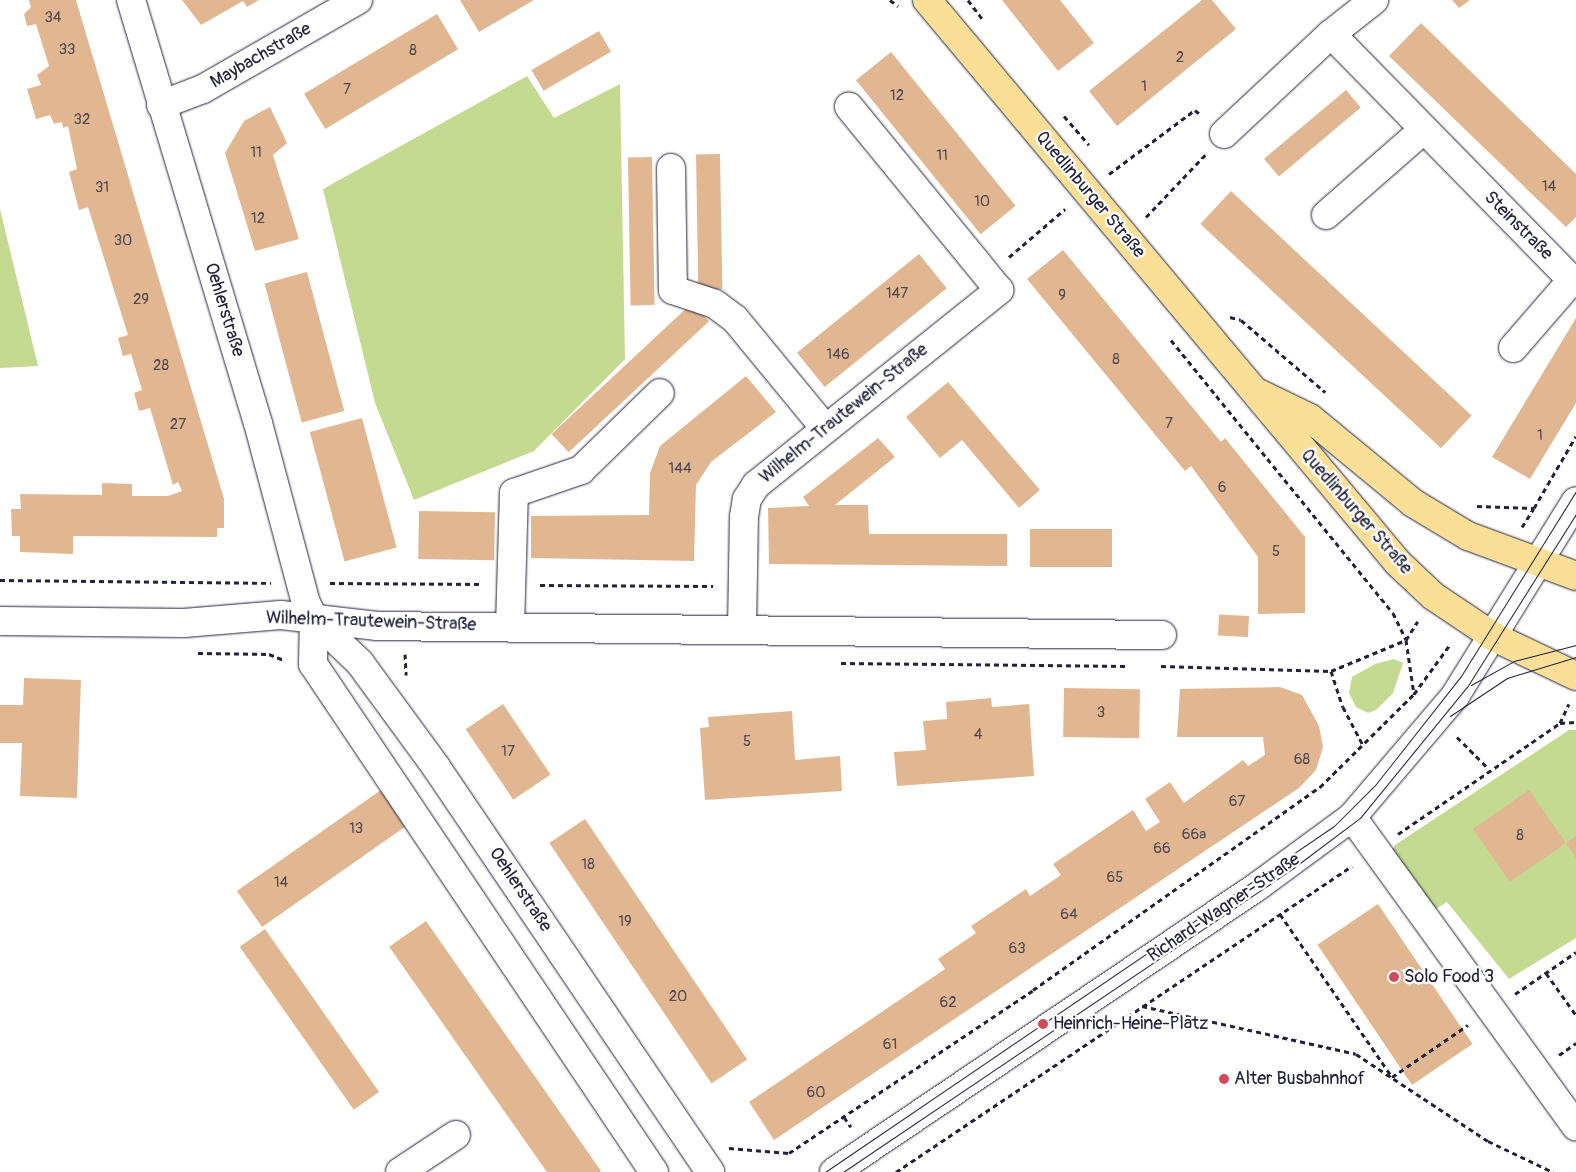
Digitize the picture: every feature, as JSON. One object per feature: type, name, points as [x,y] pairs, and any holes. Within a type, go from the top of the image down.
[{"type":"main road","name":"Quedlinburger Straße","points":[[927,0],[1252,391],[1398,563],[1433,596],[1574,687]]},
{"type":"main road","name":"Quedlinburger Straße","points":[[1252,391],[1310,418],[1414,503],[1468,536],[1538,564],[1576,576]]},
{"type":"street","name":"Oehlerstraße","points":[[131,0],[258,423],[298,582],[314,620],[360,663],[436,767],[707,1168]]},
{"type":"street","name":"Maybachstraße","points":[[161,105],[203,89],[358,0]]},
{"type":"street","points":[[1224,134],[1331,34],[1374,0]]},
{"type":"street","name":"Steinstraße","points":[[1331,34],[1422,131],[1572,280],[1513,348]]},
{"type":"street","points":[[849,107],[999,290]]},
{"type":"street","points":[[1326,215],[1422,131]]},
{"type":"street","points":[[671,168],[673,290],[716,304],[735,319],[824,428]]},
{"type":"street","name":"Wilhelm-Trautewein-Straße","points":[[742,628],[742,586],[747,499],[756,485],[824,428],[999,290]]},
{"type":"street","points":[[510,626],[514,493],[581,470],[660,393]]},
{"type":"street","name":"Richard-Wagner-Straße","points":[[836,1172],[1258,886],[1352,817],[1447,706],[1494,637],[1576,501]]},
{"type":"street","name":"Wilhelm-Trautewein-Straße","points":[[0,621],[184,623],[281,615],[378,626],[742,628],[1162,635]]},
{"type":"street","name":"Oehlerstraße","points":[[314,620],[313,664],[654,1172]]},
{"type":"street","points":[[1352,817],[1576,1127]]},
{"type":"street","points":[[400,1172],[456,1135]]},
{"type":"path","points":[[968,0],[984,23]]},
{"type":"path","points":[[999,290],[998,265],[1111,173],[1195,110],[1224,134],[1125,239]]},
{"type":"path","points":[[1062,115],[1093,150]]},
{"type":"path","points":[[1105,165],[1117,180]]},
{"type":"path","points":[[1140,210],[1152,224]]},
{"type":"path","points":[[1223,315],[1242,320],[1330,396]]},
{"type":"path","points":[[1471,503],[1485,509],[1534,508],[1576,436]]},
{"type":"path","points":[[0,580],[742,586]]},
{"type":"path","points":[[707,1168],[731,1147],[789,1153],[1128,922],[1320,787],[1364,747],[1414,694],[1406,640],[1331,671],[1152,666]]},
{"type":"path","points":[[985,666],[1132,666]]},
{"type":"path","points":[[1331,671],[1343,707],[1364,747]]},
{"type":"path","points":[[1560,723],[1574,687]]},
{"type":"path","points":[[896,1172],[1560,723],[1576,722]]},
{"type":"path","points":[[1280,914],[1392,1077]]},
{"type":"path","points":[[1392,1077],[1576,952]]},
{"type":"path","points":[[1546,973],[1576,1015]]},
{"type":"path","points":[[1142,1006],[1356,1054],[1488,1141],[1553,1172]]},
{"type":"green space","points":[[527,76],[554,118],[620,84],[625,359],[534,451],[414,500],[375,403],[323,189]]},
{"type":"green space","points":[[0,209],[38,366],[0,368]]},
{"type":"green space","points":[[1394,659],[1403,663],[1393,693],[1376,710],[1368,713],[1356,707],[1349,693],[1352,677],[1375,664]]},
{"type":"green space","points":[[1569,730],[1576,730],[1576,938],[1509,979],[1447,902],[1434,910],[1391,853],[1395,845]]},
{"type":"building","points":[[29,0],[76,0],[224,499],[224,528],[217,528],[217,537],[73,536],[73,554],[20,552],[20,536],[12,536],[11,509],[21,509],[20,494],[102,495],[102,483],[132,484],[132,496],[168,496],[182,491],[178,482],[173,485],[150,408],[139,411],[134,393],[142,390],[131,354],[123,356],[118,338],[128,335],[88,207],[79,210],[69,172],[77,169],[68,126],[63,128],[62,122],[54,124],[50,115],[36,119],[27,89],[41,85],[37,75],[49,66],[36,24],[27,26],[24,14],[31,7]]},
{"type":"building","points":[[182,0],[259,0],[247,7],[243,1],[201,25]]},
{"type":"building","points":[[460,0],[534,0],[479,32]]},
{"type":"building","points":[[1002,0],[1060,0],[1094,43],[1058,71]]},
{"type":"building","points":[[1202,0],[1212,0],[1236,29],[1117,126],[1089,91]]},
{"type":"building","points":[[1452,0],[1470,0],[1459,8]]},
{"type":"building","points":[[437,14],[458,49],[325,129],[304,94]]},
{"type":"building","points":[[1421,23],[1576,174],[1576,217],[1566,227],[1389,56]]},
{"type":"building","points":[[599,31],[611,52],[543,91],[531,70]]},
{"type":"building","points":[[891,52],[1016,206],[981,234],[856,80]]},
{"type":"building","points":[[1346,90],[1361,108],[1279,176],[1264,159]]},
{"type":"building","points":[[270,107],[287,143],[273,155],[299,239],[255,251],[225,153],[244,121]]},
{"type":"building","points":[[696,154],[720,154],[722,289],[698,289]]},
{"type":"building","points":[[628,157],[652,157],[655,305],[631,305]]},
{"type":"building","points":[[1231,191],[1472,415],[1441,448],[1200,224]]},
{"type":"building","points":[[1063,250],[1221,442],[1225,438],[1305,537],[1305,613],[1258,614],[1258,557],[1191,466],[1185,471],[1027,279]]},
{"type":"building","points":[[919,254],[947,288],[825,387],[797,353]]},
{"type":"building","points":[[307,272],[344,411],[302,422],[264,283]]},
{"type":"building","points":[[692,303],[709,321],[569,452],[552,434]]},
{"type":"building","points":[[1576,318],[1576,403],[1530,479],[1492,457]]},
{"type":"building","points":[[746,376],[776,412],[711,462],[696,485],[694,561],[531,558],[531,516],[649,515],[650,473],[660,446]]},
{"type":"building","points":[[948,382],[1040,490],[1019,508],[962,440],[940,458],[906,417]]},
{"type":"building","points":[[362,418],[397,547],[345,561],[310,432]]},
{"type":"building","points":[[878,438],[895,457],[835,505],[868,505],[869,534],[1007,534],[1007,566],[769,564],[768,508],[809,506],[803,497]]},
{"type":"building","points":[[419,511],[495,512],[494,560],[418,559]]},
{"type":"building","points":[[1030,529],[1112,529],[1112,567],[1030,567]]},
{"type":"building","points":[[1219,614],[1249,616],[1248,637],[1218,635]]},
{"type":"building","points":[[24,678],[81,680],[77,798],[20,796],[22,743],[0,743],[0,705],[23,705]]},
{"type":"building","points":[[1280,687],[1302,695],[1319,726],[1323,747],[1316,770],[1299,788],[774,1140],[749,1102],[945,969],[938,959],[976,933],[971,926],[1026,889],[1030,896],[1061,875],[1053,864],[1133,810],[1146,831],[1160,822],[1145,799],[1170,782],[1184,803],[1243,760],[1248,766],[1265,755],[1263,737],[1177,737],[1180,689]]},
{"type":"building","points":[[1064,688],[1140,689],[1139,738],[1063,737]]},
{"type":"building","points":[[991,698],[992,707],[1029,704],[1034,776],[897,786],[894,752],[926,750],[923,721],[947,719],[946,702]]},
{"type":"building","points":[[503,704],[551,774],[513,800],[466,729]]},
{"type":"building","points":[[792,711],[795,760],[840,756],[842,791],[705,800],[700,728],[709,727],[708,717]]},
{"type":"building","points":[[381,790],[406,826],[262,927],[237,891]]},
{"type":"building","points":[[1529,790],[1566,843],[1510,882],[1473,829]]},
{"type":"building","points":[[585,819],[747,1059],[712,1083],[549,843]]},
{"type":"building","points":[[1576,836],[1576,858],[1566,843]]},
{"type":"building","name":"Solo Food 3","points":[[1378,904],[1473,1044],[1412,1085],[1317,945]]},
{"type":"building","points":[[426,921],[601,1171],[547,1172],[389,947]]},
{"type":"building","points":[[265,929],[379,1092],[354,1110],[240,947]]},
{"type":"tram line","points":[[825,1172],[1334,826],[1376,784],[1461,676],[1576,491]]},
{"type":"tram line","points":[[843,1172],[1292,869],[1360,818],[1467,687],[1576,514]]},
{"type":"tram line","points":[[1471,685],[1514,661],[1576,645]]},
{"type":"tram line","points":[[1450,716],[1507,678],[1576,657]]},
{"type":"place","name":"Solo Food 3","points":[[1394,977]]},
{"type":"place","name":"Heinrich-Heine-Platz","points":[[1043,1024]]},
{"type":"place","name":"Alter Busbahnhof","points":[[1224,1079]]}]
